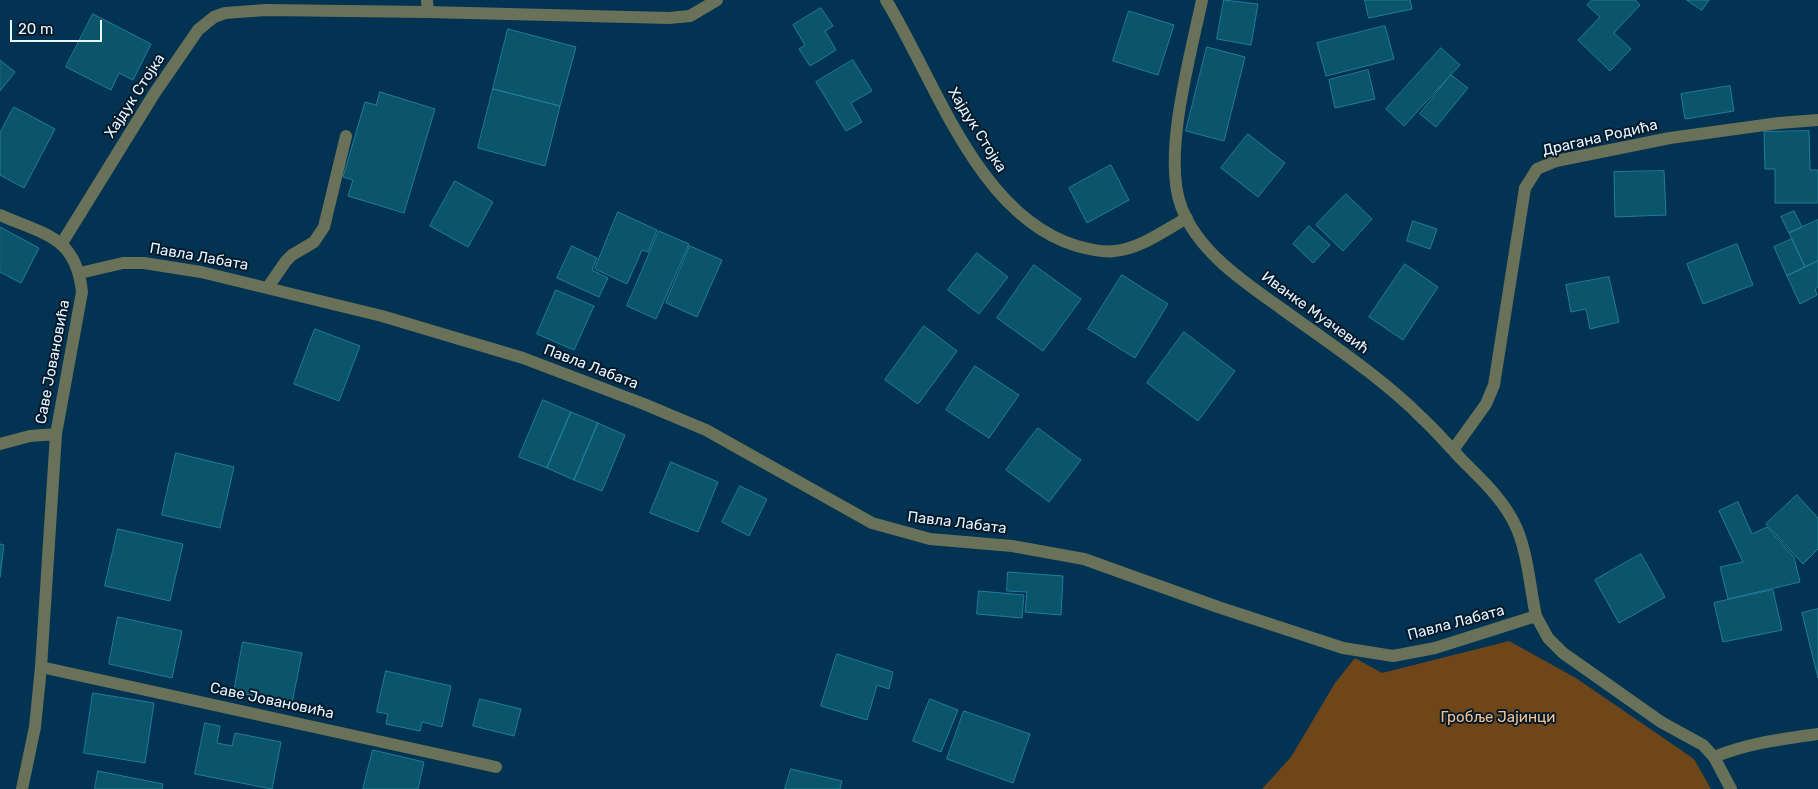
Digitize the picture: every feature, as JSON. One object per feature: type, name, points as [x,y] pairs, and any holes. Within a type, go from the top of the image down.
[{"type":"street","name":"Хајдук Стојка","points":[[62,243],[154,94],[198,30],[214,18],[225,13],[266,5],[428,6],[669,18],[690,16],[717,0]]},
{"type":"street","name":"Хајдук Стојка","points":[[886,0],[902,27],[933,89],[987,180],[1014,208],[1044,231],[1060,241],[1087,249],[1114,251],[1142,243],[1187,218]]},
{"type":"street","name":"Иванке Муачевић","points":[[1202,0],[1174,142],[1175,181],[1180,205],[1196,236],[1229,268],[1362,368],[1422,417],[1499,497],[1513,521],[1521,542],[1536,616]]},
{"type":"street","name":"Драгана Родића","points":[[1453,450],[1486,404],[1494,385],[1524,188],[1537,169],[1556,161],[1670,138],[1778,122],[1818,120]]},
{"type":"street","points":[[268,287],[292,255],[314,242],[320,235],[328,214],[346,136]]},
{"type":"street","points":[[0,215],[62,243],[74,258],[80,273]]},
{"type":"street","name":"Павла Лабата","points":[[80,273],[123,263],[144,263],[201,272],[382,316],[523,358],[706,430],[872,523],[896,532],[930,539],[1012,546],[1084,558],[1218,607],[1343,648],[1393,656],[1435,648],[1536,616]]},
{"type":"street","name":"Саве Јовановића","points":[[22,789],[35,728],[41,667],[56,434],[80,313],[82,292],[80,273]]},
{"type":"street","points":[[0,444],[30,436],[56,434]]},
{"type":"street","points":[[1536,616],[1548,638],[1563,653],[1661,722],[1703,746],[1714,757],[1731,789]]},
{"type":"street","name":"Саве Јовановића","points":[[41,667],[496,766]]},
{"type":"street","points":[[1714,757],[1737,748],[1818,734]]},
{"type":"green space","name":"Гробље Јајинци","points":[[1509,641],[1576,678],[1694,759],[1711,789],[1262,789],[1291,757],[1335,683],[1355,658],[1382,673]]},
{"type":"building","points":[[1224,0],[1258,4],[1251,45],[1217,39]]},
{"type":"building","points":[[1365,0],[1410,0],[1412,9],[1369,18]]},
{"type":"building","points":[[1592,0],[1635,0],[1640,5],[1614,33],[1631,49],[1610,71],[1578,40],[1600,17],[1587,5]]},
{"type":"building","points":[[1687,0],[1709,0],[1702,10]]},
{"type":"building","points":[[821,8],[833,26],[825,31],[836,50],[810,66],[799,49],[805,45],[793,25]]},
{"type":"building","points":[[1129,11],[1174,25],[1158,75],[1113,61]]},
{"type":"building","points":[[93,14],[151,44],[133,80],[119,73],[111,90],[66,67]]},
{"type":"building","points":[[1385,26],[1394,59],[1326,76],[1317,43]]},
{"type":"building","points":[[508,29],[576,47],[560,106],[493,89]]},
{"type":"building","points":[[1207,47],[1245,57],[1224,141],[1186,131]]},
{"type":"building","points":[[1441,48],[1460,65],[1404,126],[1386,109]]},
{"type":"building","points":[[0,60],[15,72],[0,91]]},
{"type":"building","points":[[853,60],[872,91],[851,103],[862,122],[846,131],[816,82]]},
{"type":"building","points":[[1368,70],[1375,99],[1335,108],[1329,80]]},
{"type":"building","points":[[1451,75],[1468,88],[1436,127],[1420,114]]},
{"type":"building","points":[[1730,86],[1734,111],[1685,119],[1681,94]]},
{"type":"building","points":[[493,89],[560,106],[545,166],[478,148]]},
{"type":"building","points":[[380,92],[435,109],[404,213],[348,196],[353,180],[343,177],[365,102],[376,105]]},
{"type":"building","points":[[14,107],[55,129],[24,188],[0,175],[0,133]]},
{"type":"building","points":[[1809,131],[1810,170],[1818,170],[1818,203],[1775,203],[1775,169],[1765,169],[1764,132]]},
{"type":"building","points":[[1248,134],[1285,163],[1258,197],[1221,168]]},
{"type":"building","points":[[1111,165],[1129,200],[1087,223],[1069,188]]},
{"type":"building","points":[[1664,171],[1666,215],[1615,217],[1614,172]]},
{"type":"building","points":[[455,181],[493,202],[468,247],[430,226]]},
{"type":"building","points":[[1346,194],[1372,219],[1343,251],[1316,225]]},
{"type":"building","points":[[1794,211],[1802,227],[1789,233],[1781,217]]},
{"type":"building","points":[[618,212],[657,230],[648,252],[642,250],[627,284],[595,269]]},
{"type":"building","points":[[1818,220],[1818,261],[1805,267],[1789,233]]},
{"type":"building","points":[[1413,221],[1437,229],[1430,249],[1407,241]]},
{"type":"building","points":[[1309,226],[1330,245],[1313,263],[1293,244]]},
{"type":"building","points":[[0,227],[39,248],[21,283],[0,272]]},
{"type":"building","points":[[659,231],[689,244],[656,319],[627,306]]},
{"type":"building","points":[[1792,239],[1805,267],[1787,276],[1774,247]]},
{"type":"building","points":[[1737,244],[1753,285],[1703,304],[1687,264]]},
{"type":"building","points":[[572,246],[597,258],[592,270],[608,278],[599,297],[557,278]]},
{"type":"building","points":[[690,246],[722,260],[697,317],[666,303]]},
{"type":"building","points":[[977,253],[1008,277],[979,314],[948,290]]},
{"type":"building","points":[[1818,261],[1818,287],[1815,289],[1817,295],[1800,304],[1787,276]]},
{"type":"building","points":[[1405,264],[1438,287],[1403,340],[1369,317]]},
{"type":"building","points":[[1034,265],[1081,299],[1043,351],[997,318]]},
{"type":"building","points":[[1122,275],[1168,304],[1135,358],[1088,329]]},
{"type":"building","points":[[1609,277],[1619,322],[1590,329],[1586,309],[1571,312],[1566,285]]},
{"type":"building","points":[[556,290],[594,306],[574,350],[537,334]]},
{"type":"building","points":[[924,326],[957,351],[918,404],[885,380]]},
{"type":"building","points":[[315,329],[360,346],[339,401],[294,384]]},
{"type":"building","points":[[1184,332],[1235,371],[1198,421],[1147,383]]},
{"type":"building","points":[[975,366],[1019,395],[989,438],[946,410]]},
{"type":"building","points":[[543,400],[571,412],[547,468],[519,457]]},
{"type":"building","points":[[571,412],[598,423],[574,480],[547,468]]},
{"type":"building","points":[[598,423],[625,435],[602,491],[574,480]]},
{"type":"building","points":[[1038,428],[1081,460],[1049,502],[1006,470]]},
{"type":"building","points":[[176,453],[234,467],[220,528],[162,515]]},
{"type":"building","points":[[671,462],[718,482],[698,532],[650,513]]},
{"type":"building","points":[[740,486],[767,499],[749,536],[722,522]]},
{"type":"building","points":[[1797,495],[1818,518],[1818,549],[1803,564],[1766,524]]},
{"type":"building","points":[[1738,502],[1752,534],[1767,527],[1794,557],[1800,582],[1728,599],[1720,567],[1743,562],[1719,511]]},
{"type":"building","points":[[118,529],[183,544],[170,601],[105,586]]},
{"type":"building","points":[[0,544],[4,545],[0,577]]},
{"type":"building","points":[[1641,554],[1665,597],[1619,623],[1595,580]]},
{"type":"building","points":[[1008,572],[1063,576],[1061,615],[1025,612],[1027,592],[1007,591]]},
{"type":"building","points":[[1773,590],[1782,630],[1723,642],[1714,603]]},
{"type":"building","points":[[979,591],[1024,595],[1022,618],[977,614]]},
{"type":"building","points":[[1818,609],[1818,678],[1802,613]]},
{"type":"building","points":[[118,617],[182,631],[172,678],[109,664]]},
{"type":"building","points":[[243,642],[302,653],[292,703],[234,692]]},
{"type":"building","points":[[837,654],[893,672],[889,689],[877,685],[867,720],[821,706]]},
{"type":"building","points":[[386,671],[451,686],[442,727],[422,722],[420,731],[386,724],[388,714],[377,712]]},
{"type":"building","points":[[93,693],[154,703],[145,763],[84,753]]},
{"type":"building","points":[[480,699],[521,709],[514,736],[473,726]]},
{"type":"building","points":[[930,699],[958,710],[941,752],[913,741]]},
{"type":"building","points":[[964,711],[1030,734],[1013,783],[947,759]]},
{"type":"building","points":[[205,723],[220,726],[217,743],[232,746],[235,733],[281,742],[272,789],[195,774]]},
{"type":"building","points":[[373,750],[424,762],[418,789],[363,789]]},
{"type":"building","points":[[791,769],[842,781],[840,789],[785,789]]},
{"type":"building","points":[[98,771],[163,784],[162,789],[95,789]]}]
